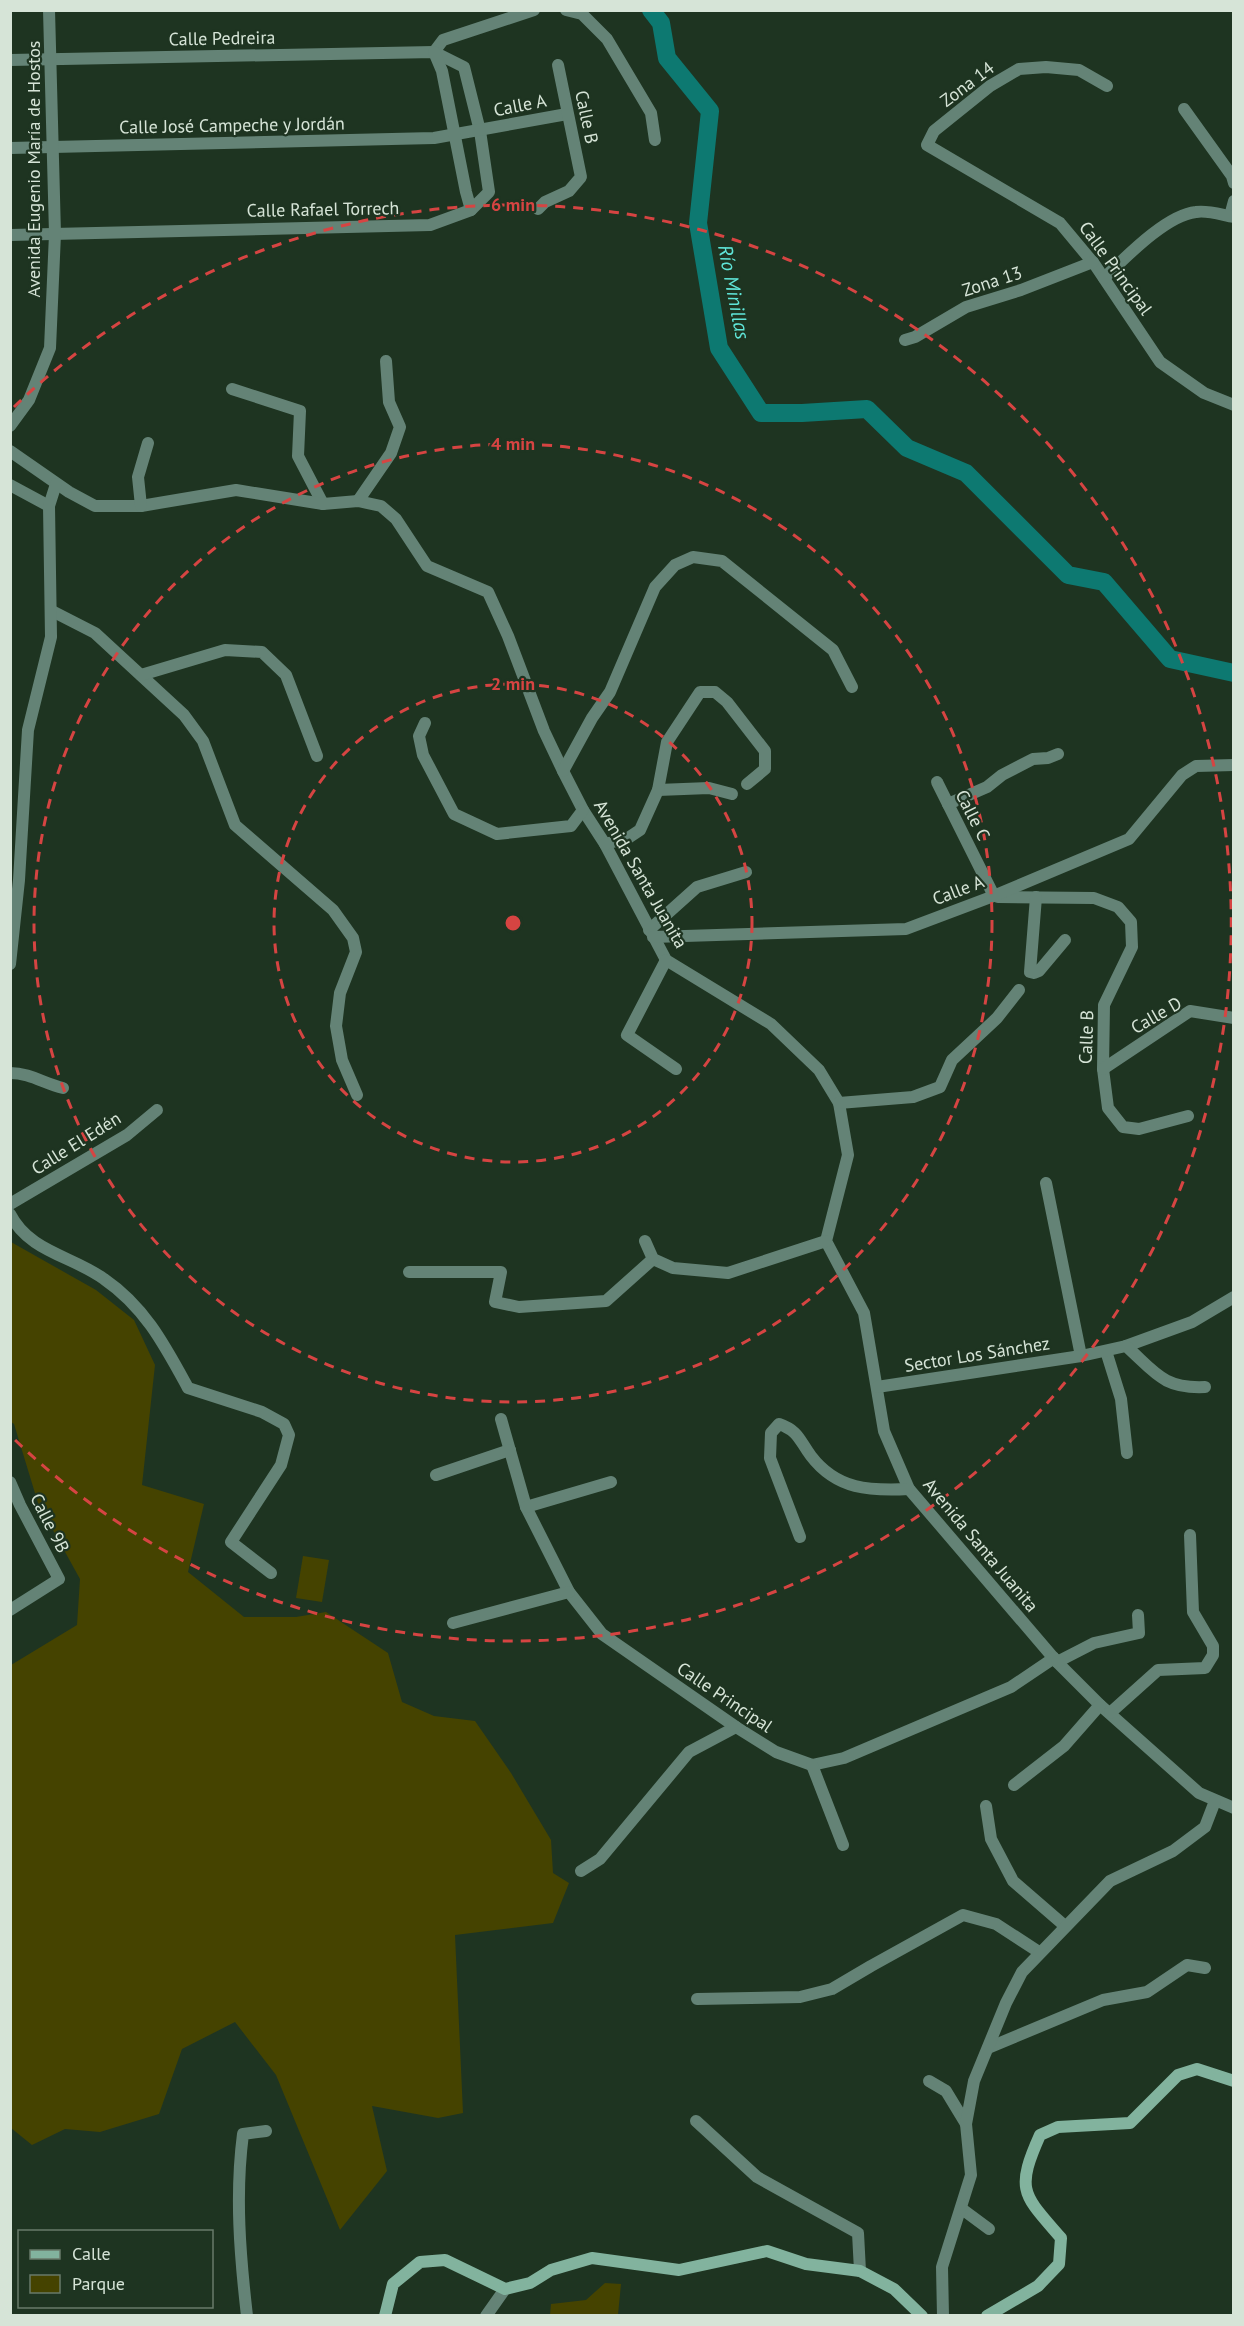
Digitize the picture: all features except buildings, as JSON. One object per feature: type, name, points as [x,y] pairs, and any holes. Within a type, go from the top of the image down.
[{"type":"street","name":"Avenida Eugenio María de Hostos","points":[[10,426],[29,400],[50,348],[55,234],[49,10]]},
{"type":"street","points":[[434,51],[443,40],[534,10]]},
{"type":"street","points":[[566,10],[582,14],[607,39],[651,113],[655,140]]},
{"type":"street","name":"Calle Pedreira","points":[[10,60],[434,51]]},
{"type":"street","points":[[434,51],[464,67],[480,131],[489,192],[471,210],[442,71],[434,51]]},
{"type":"street","name":"Calle B","points":[[538,209],[546,202],[569,191],[581,177],[558,65]]},
{"type":"street","name":"Zona 14","points":[[927,145],[934,131],[990,86],[1019,69],[1078,70],[1107,86]]},
{"type":"street","points":[[1184,109],[1232,176],[1233,183]]},
{"type":"street","name":"Calle A","points":[[454,136],[567,114]]},
{"type":"street","name":"Calle José Campeche y Jordán","points":[[10,147],[454,136]]},
{"type":"street","name":"Calle Principal","points":[[927,145],[1060,223],[1093,262],[1160,362],[1204,393],[1233,405]]},
{"type":"street","points":[[1104,278],[1140,244],[1175,219],[1196,212],[1232,216],[1233,201]]},
{"type":"street","name":"Calle Rafael Torrech","points":[[10,235],[430,225],[471,210]]},
{"type":"street","name":"Zona 13","points":[[905,340],[915,337],[966,307],[1021,290],[1093,262]]},
{"type":"street","points":[[358,501],[391,453],[400,427],[389,402],[386,361]]},
{"type":"street","points":[[232,388],[300,411],[298,456],[323,504]]},
{"type":"street","points":[[141,506],[138,477],[148,443]]},
{"type":"street","name":"Avenida Santa Juanita","points":[[10,452],[56,484],[95,506],[141,506],[236,490],[323,504],[358,501],[381,506],[396,519],[427,566],[488,592],[508,636],[544,731],[563,771],[583,810],[605,844],[666,960],[771,1024],[819,1070],[839,1103],[848,1155],[826,1241],[864,1313],[884,1431],[909,1489],[1056,1660],[1105,1709],[1199,1793],[1233,1808]]},
{"type":"street","points":[[11,960],[15,879],[28,730],[51,637],[49,506],[56,484]]},
{"type":"street","points":[[10,485],[49,506]]},
{"type":"street","points":[[563,771],[610,692],[655,587],[675,565],[693,556],[722,561],[833,650],[852,687]]},
{"type":"street","points":[[52,611],[95,633],[184,715],[203,741],[235,825],[333,910],[353,938],[356,952],[340,993],[336,1026],[342,1060],[357,1095]]},
{"type":"street","points":[[141,675],[225,650],[262,652],[286,675],[317,756]]},
{"type":"street","points":[[605,844],[628,838],[640,830],[658,790],[667,742],[700,692],[715,692],[727,702],[765,751],[765,770],[747,784]]},
{"type":"street","points":[[424,723],[419,736],[423,754],[454,814],[497,834],[571,826],[583,810]]},
{"type":"street","points":[[948,804],[987,787],[1002,775],[1033,759],[1048,758],[1058,754]]},
{"type":"street","name":"Calle A","points":[[651,934],[906,929],[1129,839],[1182,775],[1196,766],[1233,765]]},
{"type":"street","name":"Calle C","points":[[937,782],[992,896]]},
{"type":"street","points":[[658,790],[709,788],[732,794]]},
{"type":"street","points":[[651,934],[697,886],[746,872]]},
{"type":"street","name":"Calle B","points":[[992,896],[1094,898],[1118,907],[1131,922],[1132,947],[1104,1005],[1103,1069],[1108,1108],[1123,1127],[1139,1129],[1188,1116]]},
{"type":"street","points":[[1036,897],[1030,972],[1034,973],[1044,966],[1065,940]]},
{"type":"street","points":[[666,960],[627,1035],[676,1069]]},
{"type":"street","points":[[839,1103],[914,1097],[940,1088],[952,1060],[997,1018],[1019,990]]},
{"type":"street","name":"Calle D","points":[[1103,1069],[1190,1011],[1233,1018]]},
{"type":"street","points":[[10,1073],[32,1076],[63,1089]]},
{"type":"street","name":"Calle El Edén","points":[[10,1204],[127,1135],[157,1110]]},
{"type":"street","points":[[1046,1183],[1081,1356]]},
{"type":"street","points":[[10,1214],[16,1226],[34,1243],[104,1278],[136,1305],[157,1332],[188,1389],[262,1412],[284,1424],[289,1435],[281,1465],[231,1542],[271,1573]]},
{"type":"street","points":[[645,1241],[653,1259],[673,1268],[728,1273],[826,1241]]},
{"type":"street","points":[[409,1272],[501,1272],[495,1302],[519,1307],[606,1301],[653,1259]]},
{"type":"street","name":"Sector Los Sánchez","points":[[877,1388],[1081,1356],[1126,1346],[1192,1322],[1233,1297]]},
{"type":"street","points":[[1126,1346],[1168,1383],[1186,1388],[1204,1387]]},
{"type":"street","points":[[1106,1351],[1121,1399],[1127,1453]]},
{"type":"street","name":"Calle Principal","points":[[501,1419],[526,1507],[569,1592],[602,1634],[776,1752],[812,1765]]},
{"type":"street","points":[[801,1537],[770,1458],[771,1433],[779,1424],[792,1429],[813,1458],[839,1481],[873,1491],[909,1489]]},
{"type":"street","points":[[436,1475],[510,1450]]},
{"type":"street","name":"Calle 9B","points":[[10,1482],[59,1579],[10,1610]]},
{"type":"street","points":[[526,1507],[611,1482]]},
{"type":"street","points":[[1014,1785],[1064,1746],[1105,1709],[1158,1670],[1205,1668],[1214,1655],[1213,1646],[1192,1612],[1190,1535]]},
{"type":"street","points":[[453,1623],[569,1592]]},
{"type":"street","points":[[843,1845],[812,1765],[844,1758],[1011,1687],[1056,1660],[1094,1643],[1139,1633],[1138,1615]]},
{"type":"street","points":[[581,1871],[600,1859],[689,1752],[736,1727]]},
{"type":"street","points":[[942,2316],[942,2267],[971,2175],[966,2124],[974,2081],[1022,1972],[1110,1881],[1173,1851],[1205,1827],[1215,1801]]},
{"type":"street","points":[[986,1806],[991,1839],[1013,1881],[1065,1926]]},
{"type":"street","points":[[697,2000],[800,1997],[832,1989],[963,1915],[996,1924],[1039,1952]]},
{"type":"street","points":[[988,2048],[1103,2000],[1147,1992],[1187,1965],[1205,1968]]},
{"type":"street","points":[[987,2316],[1038,2286],[1059,2264],[1061,2238],[1031,2203],[1024,2186],[1027,2164],[1040,2135],[1058,2127],[1130,2123],[1178,2075],[1197,2069],[1233,2081]]},
{"type":"street","points":[[929,2081],[946,2091],[966,2124]]},
{"type":"street","points":[[696,2121],[757,2177],[858,2234],[860,2271]]},
{"type":"street","points":[[247,2316],[239,2245],[239,2163],[243,2134],[266,2131]]},
{"type":"street","points":[[962,2209],[989,2229]]},
{"type":"street","points":[[385,2316],[393,2284],[420,2262],[445,2260],[505,2289],[530,2283],[551,2270],[592,2258],[679,2270],[767,2251],[806,2264],[860,2271],[894,2289],[922,2316]]},
{"type":"street","points":[[486,2316],[505,2289]]},
{"type":"green space","points":[[11,1242],[96,1290],[134,1320],[155,1365],[142,1485],[204,1504],[188,1572],[244,1617],[296,1617],[326,1612],[388,1653],[402,1702],[434,1716],[475,1721],[511,1773],[551,1840],[553,1873],[569,1883],[553,1923],[455,1935],[463,2113],[438,2118],[372,2106],[387,2171],[340,2230],[276,2075],[235,2022],[182,2049],[159,2114],[100,2132],[65,2129],[32,2145],[11,2128],[11,1665],[77,1625],[80,1579],[38,1503],[14,1424],[11,1422]]},
{"type":"green space","points":[[303,1556],[329,1560],[322,1602],[296,1598]]},
{"type":"green space","points":[[605,2283],[621,2284],[618,2315],[550,2315],[551,2304],[586,2300]]},
{"type":"waterway","name":"Río Minillas","points":[[651,10],[661,23],[667,58],[710,111],[698,223],[719,348],[761,413],[867,409],[907,448],[966,473],[1068,575],[1104,582],[1170,659],[1234,673]]}]
